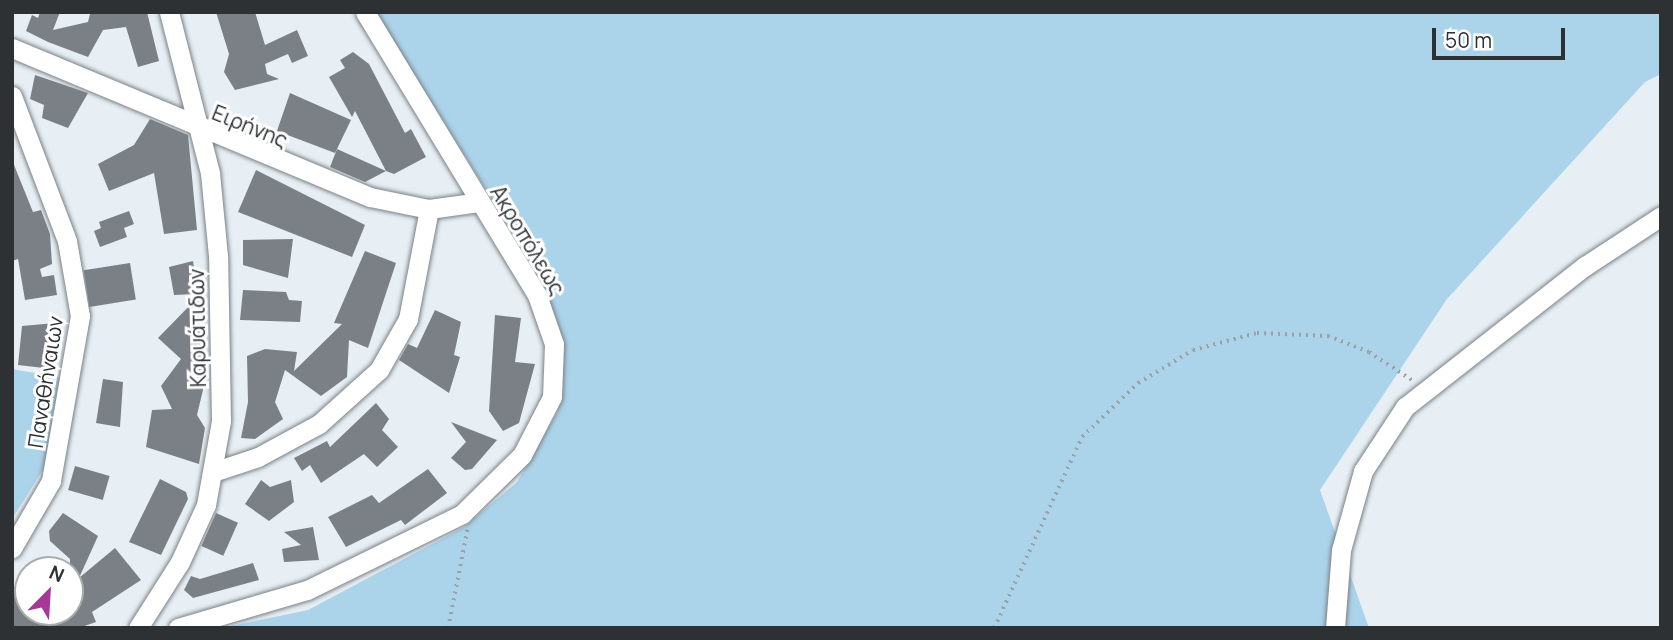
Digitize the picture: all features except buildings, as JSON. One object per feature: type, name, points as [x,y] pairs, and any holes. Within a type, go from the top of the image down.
[{"type":"street","name":"Καρυάτιδων","points":[[138,628],[187,549],[216,471],[221,408],[218,256],[202,131],[169,12]]},
{"type":"street","name":"Ακροπόλεως","points":[[178,628],[307,590],[468,510],[528,447],[548,409],[556,374],[547,316],[365,12]]},
{"type":"street","name":"Ειρήνης","points":[[12,48],[202,131],[370,197],[429,209],[479,202]]},
{"type":"street","name":"Παναθήναιων","points":[[12,96],[67,241],[80,316],[51,481],[12,548]]},
{"type":"street","points":[[216,471],[258,457],[319,424],[379,370],[408,319],[429,209]]},
{"type":"street","points":[[1335,628],[1340,550],[1363,471],[1383,436],[1425,389],[1585,266],[1661,216]]},
{"type":"path","points":[[994,628],[1082,437],[1138,383],[1193,350],[1257,333],[1328,336],[1369,352],[1425,389]]},
{"type":"path","points":[[448,628],[468,510]]},
{"type":"shaded area","points":[[375,12],[1661,12],[1661,74],[1645,82],[1447,299],[1320,490],[1369,628],[221,628],[308,610],[464,527],[517,482],[558,411],[564,364],[548,297],[517,239]]},
{"type":"shaded area","points":[[12,369],[63,378],[46,465],[12,519]]}]
